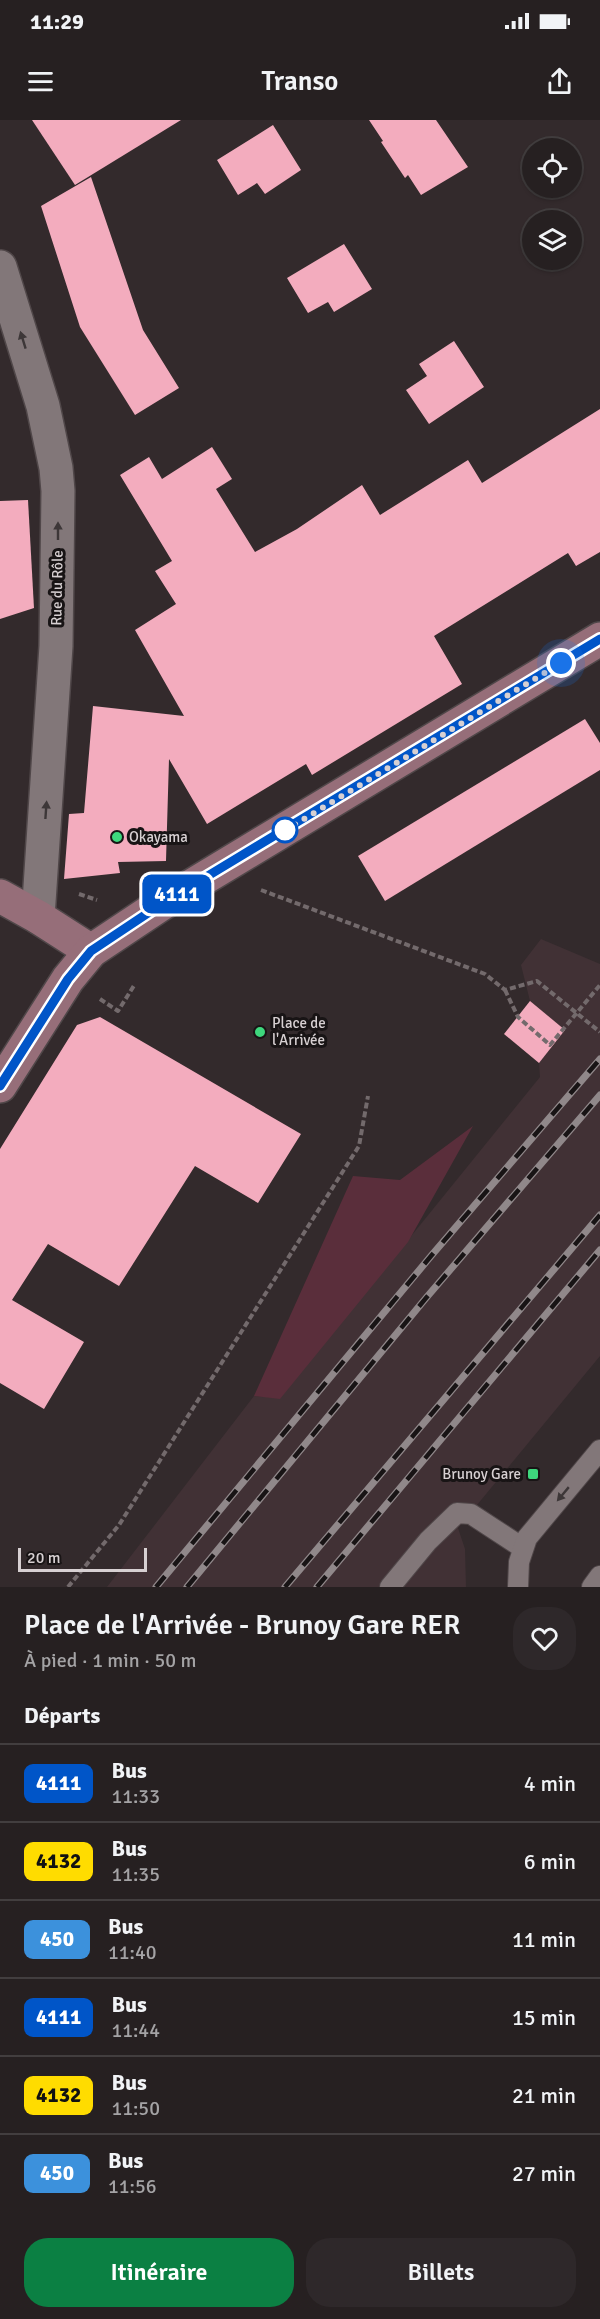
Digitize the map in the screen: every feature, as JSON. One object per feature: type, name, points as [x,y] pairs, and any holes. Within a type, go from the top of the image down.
[{"type":"street","name":"Rue du Rôle","points":[[0,267],[43,406],[56,468],[58,491],[56,646],[38,917]]},
{"type":"street","points":[[0,1086],[68,979],[91,951],[163,903],[600,639]]},
{"type":"street","points":[[0,896],[91,951]]},
{"type":"lane","points":[[518,1587],[519,1562],[527,1538],[600,1450]]},
{"type":"lane","points":[[390,1587],[428,1541],[457,1513],[471,1514],[524,1548]]},
{"type":"lane","points":[[592,1587],[600,1576]]},
{"type":"path","points":[[256,894],[263,890],[485,974],[505,990],[518,1017],[550,1045],[600,985]]},
{"type":"path","points":[[73,891],[93,900],[105,900]]},
{"type":"path","points":[[505,990],[537,981],[600,1032]]},
{"type":"path","points":[[91,994],[118,1011],[135,984]]},
{"type":"path","points":[[68,1587],[119,1525],[359,1146],[368,1096]]},
{"type":"shaded area","points":[[541,939],[600,964],[600,1356],[458,1528],[465,1549],[466,1587],[107,1587],[254,1396],[280,1398],[540,1077],[539,1063],[504,1034],[530,1001],[521,965]]},
{"type":"shaded area","points":[[473,1126],[408,1242],[280,1399],[254,1396],[353,1176],[400,1180]]},
{"type":"building","points":[[32,120],[181,120],[75,185]]},
{"type":"building","points":[[369,120],[436,120],[468,167],[421,195],[408,175],[405,178]]},
{"type":"building","points":[[273,125],[301,170],[265,194],[257,183],[238,195],[217,160]]},
{"type":"building","points":[[91,177],[143,330],[179,388],[135,415],[80,327],[41,206]]},
{"type":"building","points":[[344,244],[372,289],[334,312],[328,302],[308,313],[287,278]]},
{"type":"building","points":[[454,341],[484,387],[429,424],[406,390],[427,376],[419,364]]},
{"type":"building","points":[[600,409],[600,552],[576,566],[568,553],[434,636],[462,684],[312,775],[306,764],[207,824],[169,759],[166,861],[118,862],[120,873],[64,879],[69,814],[84,813],[93,706],[184,716],[135,630],[176,604],[155,571],[172,561],[120,475],[149,457],[162,479],[212,447],[232,479],[216,489],[255,552],[297,529],[362,485],[380,515],[468,460],[482,483]]},
{"type":"building","points":[[28,500],[34,608],[0,619],[0,501]]},
{"type":"building","points":[[585,719],[600,743],[600,770],[385,901],[358,856]]},
{"type":"building","points":[[530,1001],[565,1030],[539,1063],[504,1034]]},
{"type":"building","points":[[100,1017],[301,1134],[258,1203],[195,1166],[119,1286],[48,1244],[12,1300],[84,1342],[44,1409],[0,1383],[0,1149],[77,1025]]},
{"type":"railway","points":[[156,1587],[431,1256],[600,1059]]},
{"type":"railway","points":[[187,1587],[426,1298],[600,1095]]},
{"type":"railway","points":[[285,1587],[600,1215]]},
{"type":"railway","points":[[317,1587],[600,1250]]},
{"type":"bus line","name":"4111","points":[[0,1086],[68,979],[91,951],[163,903],[600,639]]},
{"type":"place","name":"Okayama","points":[[117,837]]},
{"type":"place","name":"Place de l'Arrivée","points":[[260,1032]]},
{"type":"place","name":"Brunoy Gare","points":[[533,1474]]},
{"type":"route","points":[[285,830],[281,833],[561,663]]}]
